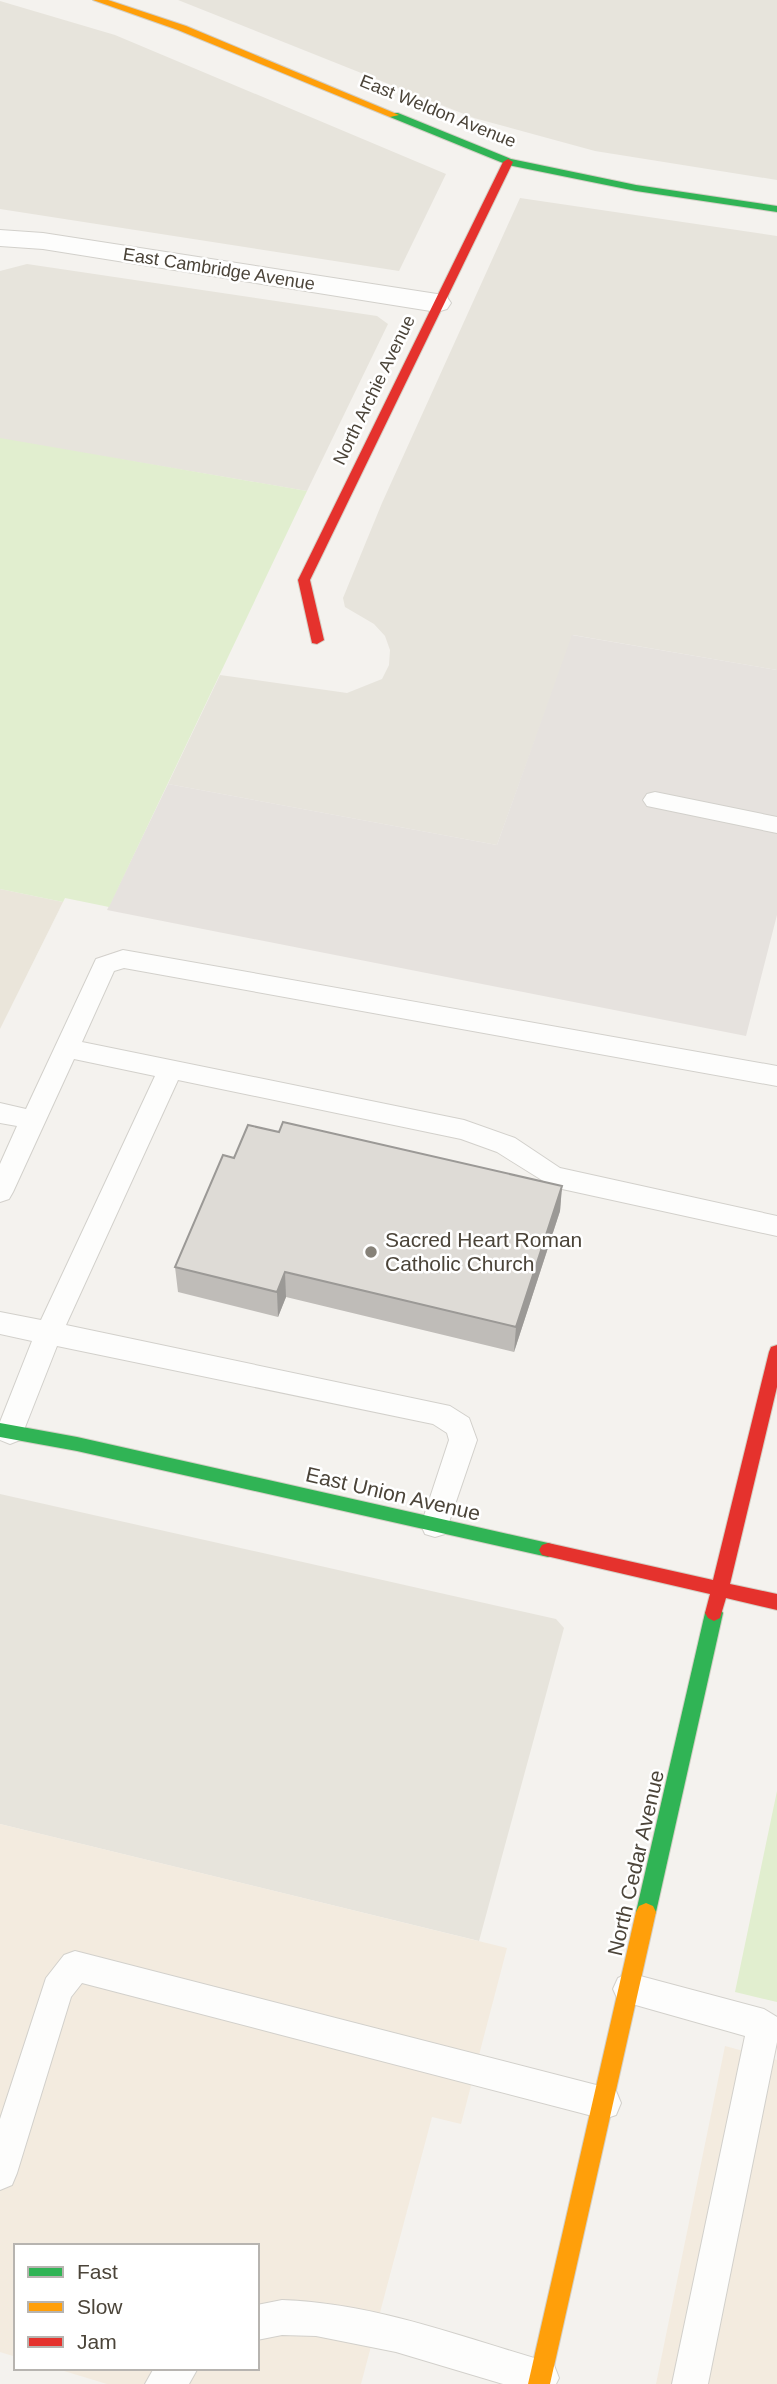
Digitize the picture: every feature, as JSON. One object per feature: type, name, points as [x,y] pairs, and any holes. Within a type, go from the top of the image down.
[{"type":"street","name":"East Weldon Avenue","points":[[98,0],[182,28],[508,162],[636,188],[777,209]]},
{"type":"street","name":"North Archie Avenue","points":[[317,640],[304,580],[508,162]]},
{"type":"street","name":"East Cambridge Avenue","points":[[0,238],[43,241],[437,303]]},
{"type":"street","name":"North Cedar Avenue","points":[[540,2381],[719,1589],[777,1352]]},
{"type":"street","name":"East Union Avenue","points":[[5,1431],[77,1444],[777,1602]]},
{"type":"lane","points":[[655,800],[777,825]]},
{"type":"lane","points":[[0,1192],[105,965],[123,959],[777,1076]]},
{"type":"lane","points":[[67,1048],[464,1130],[506,1145],[553,1177],[777,1226]]},
{"type":"lane","points":[[5,1431],[170,1070]]},
{"type":"lane","points":[[0,1113],[34,1119]]},
{"type":"lane","points":[[0,1323],[440,1413],[459,1426],[463,1440],[435,1525]]},
{"type":"lane","points":[[0,2174],[57,1989],[75,1966],[604,2103]]},
{"type":"lane","points":[[629,1989],[771,2027],[690,2384]]},
{"type":"lane","points":[[259,2322],[271,2316],[355,2325],[540,2381]]},
{"type":"lane","points":[[163,2384],[178,2370]]},
{"type":"shaded area","points":[[178,0],[777,0],[777,180],[595,151],[474,118]]},
{"type":"shaded area","points":[[0,1],[115,35],[446,174],[399,271],[0,209]]},
{"type":"shaded area","points":[[520,198],[777,236],[777,670],[573,635],[497,845],[168,784],[220,675],[347,693],[382,679],[389,665],[390,650],[385,636],[374,624],[345,607],[343,598],[382,503]]},
{"type":"shaded area","points":[[27,264],[377,316],[388,324],[307,491],[0,439],[0,271]]},
{"type":"shaded area","points":[[572,635],[777,670],[777,915],[746,1036],[107,910],[168,784],[497,845]]},
{"type":"shaded area","points":[[0,889],[63,902],[0,1029]]},
{"type":"shaded area","points":[[0,1494],[556,1619],[564,1628],[479,1941],[0,1824]]},
{"type":"shaded area","points":[[0,1824],[507,1948],[461,2124],[432,2117],[361,2384],[107,2384],[61,2370],[259,2370],[259,2244],[14,2244],[14,2356],[0,2352]]},
{"type":"shaded area","points":[[725,2046],[777,2060],[777,2384],[656,2384]]},
{"type":"green space","points":[[0,438],[307,491],[109,907],[65,898],[63,902],[0,889]]},
{"type":"green space","points":[[777,1791],[777,2002],[735,1992]]},
{"type":"building","name":"Sacred Heart Roman Catholic Church","points":[[283,1122],[562,1186],[516,1327],[285,1272],[277,1292],[175,1267],[223,1155],[234,1158],[248,1125],[279,1132]]},
{"type":"traffic: fast","points":[[394,115],[508,162],[636,188],[777,209]]},
{"type":"traffic: fast","points":[[0,1430],[77,1444],[548,1550]]},
{"type":"traffic: fast","points":[[646,1912],[714,1613]]},
{"type":"traffic: slow","points":[[98,0],[182,28],[394,115]]},
{"type":"traffic: slow","points":[[539,2384],[646,1912]]},
{"type":"traffic: jam","points":[[317,640],[304,580],[508,162]]},
{"type":"traffic: jam","points":[[714,1613],[777,1352]]},
{"type":"traffic: jam","points":[[548,1550],[777,1602]]},
{"type":"place","name":"Sacred Heart Roman Catholic Church","points":[[371,1252]]}]
